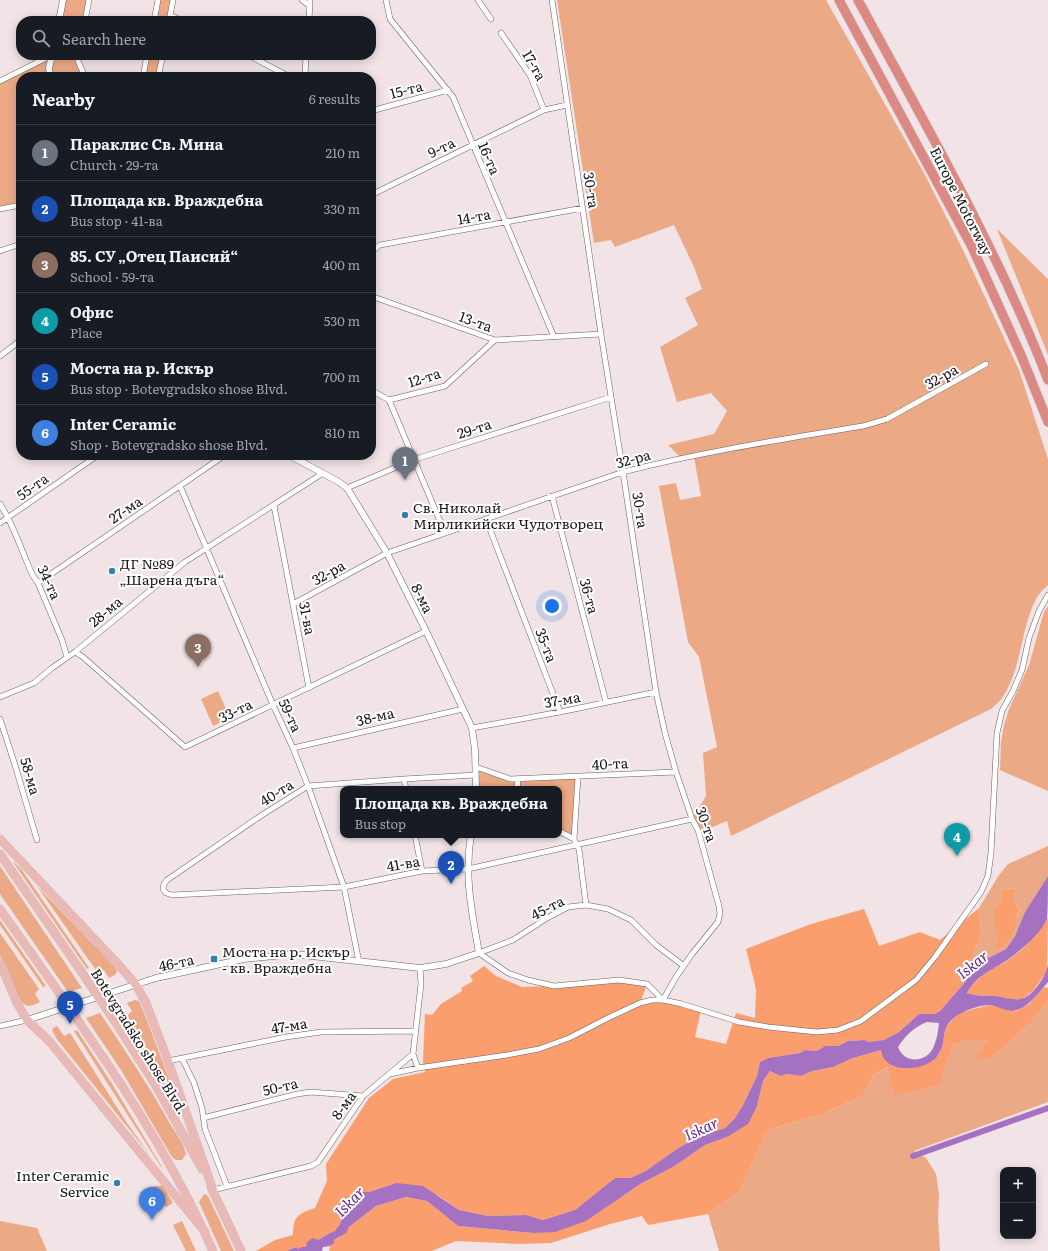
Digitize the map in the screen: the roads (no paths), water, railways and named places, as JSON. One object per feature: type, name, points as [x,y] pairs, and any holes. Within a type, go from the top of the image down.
[{"type":"highway","name":"Europe Motorway","points":[[839,0],[972,247],[1021,355],[1048,422]]},
{"type":"highway","name":"Europe Motorway","points":[[858,0],[981,230],[1033,341],[1048,380]]},
{"type":"main road","points":[[0,839],[136,985],[146,1003],[168,1061],[213,1190]]},
{"type":"main road","name":"Botevgradsko shose Blvd.","points":[[0,854],[114,1020],[155,1084],[213,1190],[241,1251]]},
{"type":"main road","points":[[0,909],[112,1070],[144,1120],[188,1197],[213,1251]]},
{"type":"main road","points":[[0,963],[17,1003],[27,1020],[50,1042],[205,1232]]},
{"type":"street","points":[[60,16],[63,0]]},
{"type":"street","points":[[86,16],[89,0]]},
{"type":"street","points":[[155,16],[158,0]]},
{"type":"street","points":[[173,0],[170,14],[174,16]]},
{"type":"street","points":[[302,0],[310,3],[309,16]]},
{"type":"street","name":"16-та","points":[[386,0],[390,19],[453,97],[504,223],[554,337]]},
{"type":"street","points":[[478,0],[491,19]]},
{"type":"street","name":"30-та","points":[[552,0],[656,692],[665,733],[676,772],[692,819],[698,830],[720,913],[718,922],[684,966],[663,1000]]},
{"type":"street","name":"17-та","points":[[501,33],[530,75],[544,110]]},
{"type":"street","points":[[18,72],[42,60]]},
{"type":"street","points":[[49,72],[51,60]]},
{"type":"street","points":[[79,60],[83,72]]},
{"type":"street","points":[[144,72],[146,60]]},
{"type":"street","points":[[159,72],[162,60]]},
{"type":"street","points":[[258,60],[280,72]]},
{"type":"street","points":[[304,72],[306,60]]},
{"type":"street","points":[[0,81],[16,73]]},
{"type":"street","name":"15-та","points":[[376,110],[448,90]]},
{"type":"street","name":"9-та","points":[[376,193],[544,110],[567,105]]},
{"type":"street","points":[[0,209],[16,206]]},
{"type":"street","name":"14-та","points":[[376,248],[380,245],[583,208]]},
{"type":"street","points":[[0,251],[16,246]]},
{"type":"street","name":"13-та","points":[[376,298],[495,340],[601,334]]},
{"type":"street","name":"12-та","points":[[389,400],[445,386],[495,340]]},
{"type":"street","points":[[0,356],[16,344]]},
{"type":"street","name":"32-ра","points":[[293,604],[387,553],[623,472],[654,464],[864,426],[887,419],[986,364]]},
{"type":"street","points":[[376,393],[389,400],[445,533]]},
{"type":"street","name":"29-та","points":[[347,488],[413,460],[611,397]]},
{"type":"street","name":"55-та","points":[[0,524],[91,460]]},
{"type":"street","name":"27-ма","points":[[38,583],[218,460]]},
{"type":"street","name":"8-ма","points":[[298,460],[340,482],[347,488],[387,553],[472,728],[476,767],[476,786]]},
{"type":"street","name":"28-ма","points":[[0,697],[34,683],[75,652],[163,578],[185,562],[324,474]]},
{"type":"street","name":"59-та","points":[[180,486],[308,786],[344,887],[359,962]]},
{"type":"street","name":"36-та","points":[[552,496],[606,702]]},
{"type":"street","name":"34-та","points":[[0,504],[9,517],[29,566],[38,583],[62,640],[67,657]]},
{"type":"street","name":"31-ва","points":[[274,506],[309,688]]},
{"type":"street","name":"35-та","points":[[486,519],[560,712]]},
{"type":"street","points":[[390,1074],[418,1068],[539,1049],[569,1038],[610,1016],[640,1003],[652,1000],[663,1000],[682,1004],[739,1022],[768,1027],[816,1032],[838,1030],[861,1021],[916,980],[935,957],[981,892],[988,876],[991,853],[997,733],[1002,711],[1022,670],[1039,611],[1048,595]]},
{"type":"street","name":"33-та","points":[[75,652],[83,657],[185,747],[426,631]]},
{"type":"street","name":"37-ма","points":[[472,728],[656,692]]},
{"type":"street","name":"38-ма","points":[[293,748],[463,709]]},
{"type":"street","name":"58-ма","points":[[0,720],[16,765],[37,840]]},
{"type":"street","name":"40-та","points":[[476,767],[510,779],[676,772]]},
{"type":"street","name":"40-та","points":[[163,889],[167,880],[308,786],[476,775]]},
{"type":"street","points":[[574,839],[578,776]]},
{"type":"street","points":[[404,779],[405,786]]},
{"type":"street","points":[[517,786],[518,779]]},
{"type":"street","name":"41-ва","points":[[163,889],[166,893],[172,895],[344,887],[422,871],[468,869],[692,819]]},
{"type":"street","points":[[562,833],[574,839],[579,849],[586,905]]},
{"type":"street","points":[[416,838],[422,871]]},
{"type":"street","points":[[471,838],[468,869],[471,904],[479,953],[508,973],[528,980],[554,986],[619,980],[647,984],[663,1000]]},
{"type":"street","name":"45-та","points":[[479,953],[513,940],[568,906],[586,905],[608,909],[631,920],[656,945],[684,966]]},
{"type":"street","name":"46-та","points":[[0,1026],[27,1020],[156,978],[244,959],[294,954],[420,968],[446,964],[479,953]]},
{"type":"street","points":[[418,1068],[413,1054],[421,984],[420,968]]},
{"type":"street","name":"47-ма","points":[[168,1061],[286,1037],[321,1032],[415,1031]]},
{"type":"street","name":"8-ма","points":[[213,1190],[311,1166],[318,1162],[363,1096],[413,1054]]},
{"type":"street","points":[[182,1058],[194,1083],[202,1108],[205,1129],[227,1186]]},
{"type":"street","name":"50-та","points":[[203,1118],[297,1094],[317,1092],[363,1096]]},
{"type":"water","name":"Iskar","points":[[1048,876],[1047,919],[1044,925],[1022,949],[974,982],[967,993],[1013,999],[1025,998],[1042,980],[1048,964],[1048,982],[1034,998],[1022,1008],[1017,1010],[1007,1010],[986,1005],[960,1014],[948,1024],[938,1055],[928,1064],[913,1068],[891,1065],[884,1059],[881,1050],[853,1058],[833,1067],[812,1071],[801,1076],[788,1074],[780,1076],[770,1071],[763,1081],[757,1106],[748,1124],[727,1137],[705,1145],[673,1167],[642,1183],[586,1221],[555,1232],[533,1233],[458,1226],[427,1201],[406,1197],[376,1206],[349,1227],[346,1233],[334,1240],[334,1243],[330,1246],[323,1247],[322,1251],[287,1251],[296,1247],[298,1249],[306,1247],[307,1242],[313,1238],[318,1240],[335,1231],[340,1224],[349,1199],[357,1192],[369,1192],[396,1183],[423,1186],[459,1210],[488,1216],[526,1215],[543,1220],[575,1210],[615,1178],[630,1178],[644,1172],[680,1147],[698,1137],[725,1128],[735,1118],[743,1105],[757,1076],[760,1062],[768,1058],[800,1053],[805,1050],[817,1051],[825,1046],[838,1046],[848,1041],[865,1040],[868,1042],[884,1040],[899,1032],[919,1014],[935,1014],[940,1011],[966,981],[970,971],[975,965],[1006,949],[1015,936],[1025,912]],"holes":[[[927,1022],[939,1023],[933,1048],[925,1057],[915,1060],[910,1059],[901,1053],[898,1047],[914,1029]]]},
{"type":"waterway","points":[[913,1156],[1048,1108]]},
{"type":"place","name":"Параклис Св. Мина","points":[[405,480]]},
{"type":"place","name":"Св. Николай Мирликийски Чудотворец","points":[[405,515]]},
{"type":"place","name":"ДГ №89 „Шарена дъга“","points":[[112,571]]},
{"type":"place","name":"85. СУ „Отец Паисий“","points":[[198,667]]},
{"type":"place","name":"Офис","points":[[957,856]]},
{"type":"place","name":"Площада кв. Враждебна","points":[[451,884]]},
{"type":"place","name":"Моста на р. Искър - кв. Враждебна","points":[[214,959]]},
{"type":"place","name":"Моста на р. Искър","points":[[70,1024]]},
{"type":"place","name":"Inter Ceramic Service","points":[[117,1183]]},
{"type":"place","name":"Inter Ceramic","points":[[152,1220]]}]
